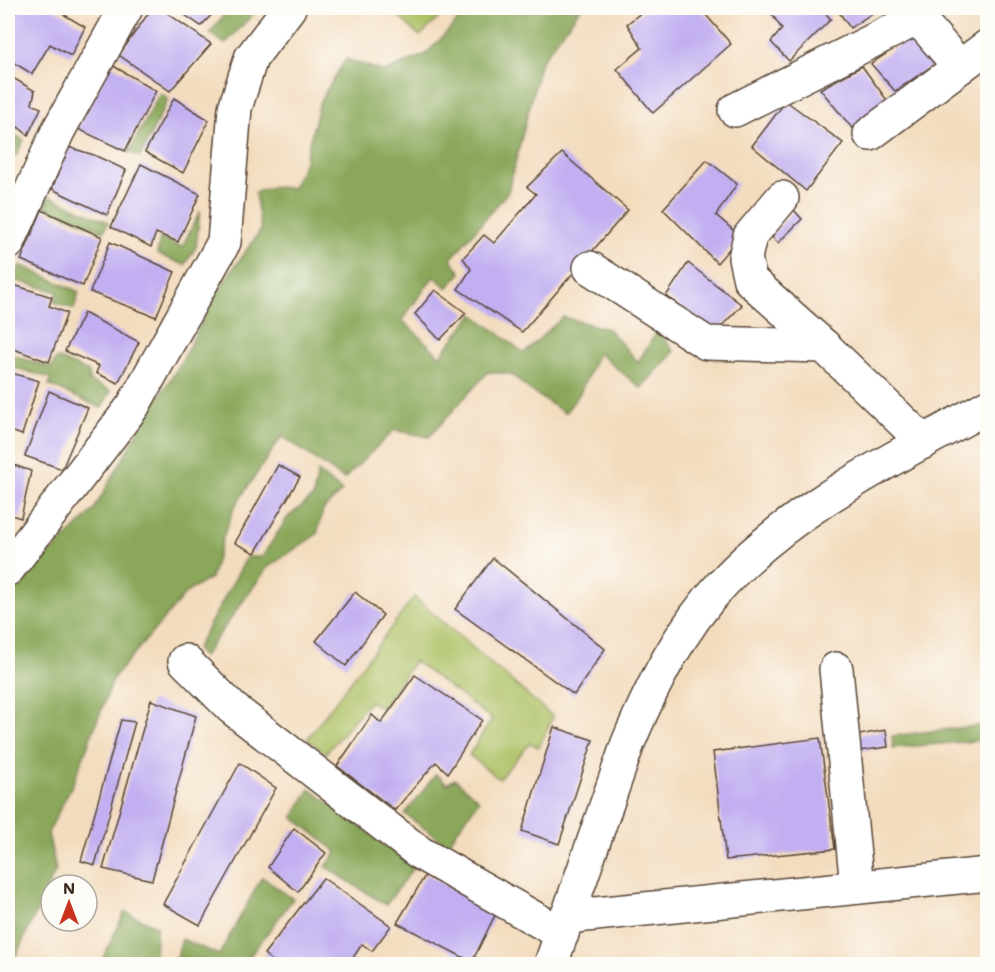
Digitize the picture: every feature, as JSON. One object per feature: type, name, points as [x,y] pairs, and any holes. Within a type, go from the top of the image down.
[{"type":"street","points":[[8,243],[58,131],[126,8]]},
{"type":"street","points":[[10,563],[133,406],[224,242],[235,108],[251,58],[289,8]]},
{"type":"street","points":[[735,110],[918,18],[960,67]]},
{"type":"street","points":[[870,134],[987,46]]},
{"type":"street","points":[[782,198],[750,236],[745,258],[750,280],[824,346],[924,442]]},
{"type":"street","points":[[590,268],[706,343],[824,346]]},
{"type":"street","points":[[551,964],[628,743],[643,708],[677,643],[723,583],[780,531],[812,508],[987,406]]},
{"type":"street","points":[[185,661],[232,708],[420,853],[564,925],[857,887],[987,874]]},
{"type":"street","points":[[836,669],[857,887]]},
{"type":"green space","points":[[229,8],[258,9],[225,44],[210,33]]},
{"type":"green space","points":[[389,8],[449,8],[420,36]]},
{"type":"green space","points":[[470,8],[581,8],[541,61],[508,192],[451,259],[461,273],[447,288],[434,276],[402,320],[440,356],[473,314],[524,353],[563,317],[608,329],[638,362],[658,330],[674,352],[641,388],[598,353],[580,393],[565,413],[531,391],[511,374],[488,372],[429,437],[394,430],[344,479],[282,436],[235,506],[211,578],[187,592],[114,677],[74,781],[48,833],[56,870],[55,873],[39,873],[39,906],[12,964],[8,964],[8,684],[10,681],[8,677],[8,595],[93,511],[151,409],[179,366],[218,290],[261,230],[255,192],[272,187],[292,188],[304,164],[320,101],[346,59],[385,72],[426,54]]},
{"type":"green space","points":[[160,93],[168,99],[140,157],[129,152]]},
{"type":"green space","points":[[16,136],[24,140],[16,156],[8,152],[8,142],[10,143]]},
{"type":"green space","points":[[49,196],[108,222],[104,231],[45,207]]},
{"type":"green space","points":[[200,211],[196,247],[185,265],[157,254],[160,238],[182,247]]},
{"type":"green space","points":[[20,265],[79,292],[74,309],[54,302],[58,292],[14,280]]},
{"type":"green space","points":[[8,353],[51,368],[57,358],[89,372],[89,381],[111,391],[101,408],[49,385],[51,378],[8,366]]},
{"type":"green space","points":[[318,472],[342,491],[323,510],[317,534],[267,568],[203,657],[196,649],[247,557],[262,557],[288,517],[313,497]]},
{"type":"green space","points":[[414,597],[553,717],[539,747],[530,743],[499,779],[469,755],[492,719],[414,661],[382,708],[370,701],[326,753],[307,739]]},
{"type":"green space","points":[[984,725],[986,740],[893,748],[892,736]]},
{"type":"green space","points":[[436,774],[447,784],[455,779],[479,800],[447,845],[405,814]]},
{"type":"green space","points":[[310,789],[414,867],[386,905],[326,867],[337,852],[293,817]]},
{"type":"green space","points":[[262,877],[293,899],[249,957],[259,964],[175,964],[182,939],[219,955]]},
{"type":"green space","points":[[125,912],[156,926],[155,964],[100,964]]},
{"type":"building","points":[[18,8],[53,8],[85,27],[71,56],[50,44],[32,74],[8,59],[8,26]]},
{"type":"building","points":[[152,8],[160,8],[211,44],[170,91],[119,55]]},
{"type":"building","points":[[175,8],[218,8],[201,26]]},
{"type":"building","points":[[647,8],[700,8],[731,44],[653,113],[617,69],[642,48],[627,24]]},
{"type":"building","points":[[772,8],[820,8],[831,19],[789,61],[771,42],[782,29],[769,10]]},
{"type":"building","points":[[836,8],[880,8],[850,28]]},
{"type":"building","points":[[914,35],[935,64],[895,91],[871,64]]},
{"type":"building","points":[[110,64],[156,91],[125,151],[78,129]]},
{"type":"building","points":[[862,66],[889,103],[852,128],[820,89]]},
{"type":"building","points":[[8,75],[35,91],[32,104],[41,108],[28,135],[18,127],[13,136],[8,133]]},
{"type":"building","points":[[174,98],[209,120],[183,173],[145,152]]},
{"type":"building","points":[[786,101],[843,143],[806,191],[752,146]]},
{"type":"building","points":[[68,147],[94,155],[126,170],[107,215],[52,189]]},
{"type":"building","points":[[562,153],[628,210],[522,332],[458,289],[471,269],[463,258],[484,235],[494,243],[536,194],[527,187]]},
{"type":"building","points":[[707,160],[737,184],[716,215],[740,236],[717,263],[663,209]]},
{"type":"building","points":[[141,164],[200,194],[178,242],[156,233],[151,247],[111,227]]},
{"type":"building","points":[[42,210],[102,237],[83,286],[21,260]]},
{"type":"building","points":[[794,210],[802,219],[778,243],[771,236]]},
{"type":"building","points":[[110,242],[175,272],[156,317],[90,292]]},
{"type":"building","points":[[688,263],[742,305],[716,332],[666,296]]},
{"type":"building","points":[[14,285],[52,297],[49,306],[67,313],[49,362],[8,347],[8,304]]},
{"type":"building","points":[[435,290],[466,313],[440,340],[415,314]]},
{"type":"building","points":[[84,313],[139,342],[118,383],[96,373],[99,366],[65,351]]},
{"type":"building","points":[[8,372],[39,381],[22,435],[8,430]]},
{"type":"building","points":[[49,391],[88,408],[62,469],[25,456]]},
{"type":"building","points":[[8,463],[31,471],[21,518],[8,514]]},
{"type":"building","points":[[278,465],[300,477],[255,553],[235,543]]},
{"type":"building","points":[[493,558],[605,649],[574,695],[455,609]]},
{"type":"building","points":[[355,592],[383,615],[346,666],[316,641]]},
{"type":"building","points":[[415,675],[482,720],[448,773],[436,762],[395,810],[337,766],[372,715],[381,723]]},
{"type":"building","points":[[151,700],[196,716],[152,880],[103,869]]},
{"type":"building","points":[[121,720],[135,722],[95,865],[81,861]]},
{"type":"building","points":[[554,727],[593,740],[559,844],[522,831]]},
{"type":"building","points":[[886,730],[888,747],[859,751],[859,735]]},
{"type":"building","points":[[820,738],[835,849],[726,860],[713,752]]},
{"type":"building","points":[[240,763],[276,788],[200,925],[163,904]]},
{"type":"building","points":[[294,828],[326,853],[298,892],[268,867]]},
{"type":"building","points":[[426,874],[496,913],[472,962],[397,923]]},
{"type":"building","points":[[323,878],[391,926],[372,951],[362,944],[349,964],[276,964],[264,954]]}]
